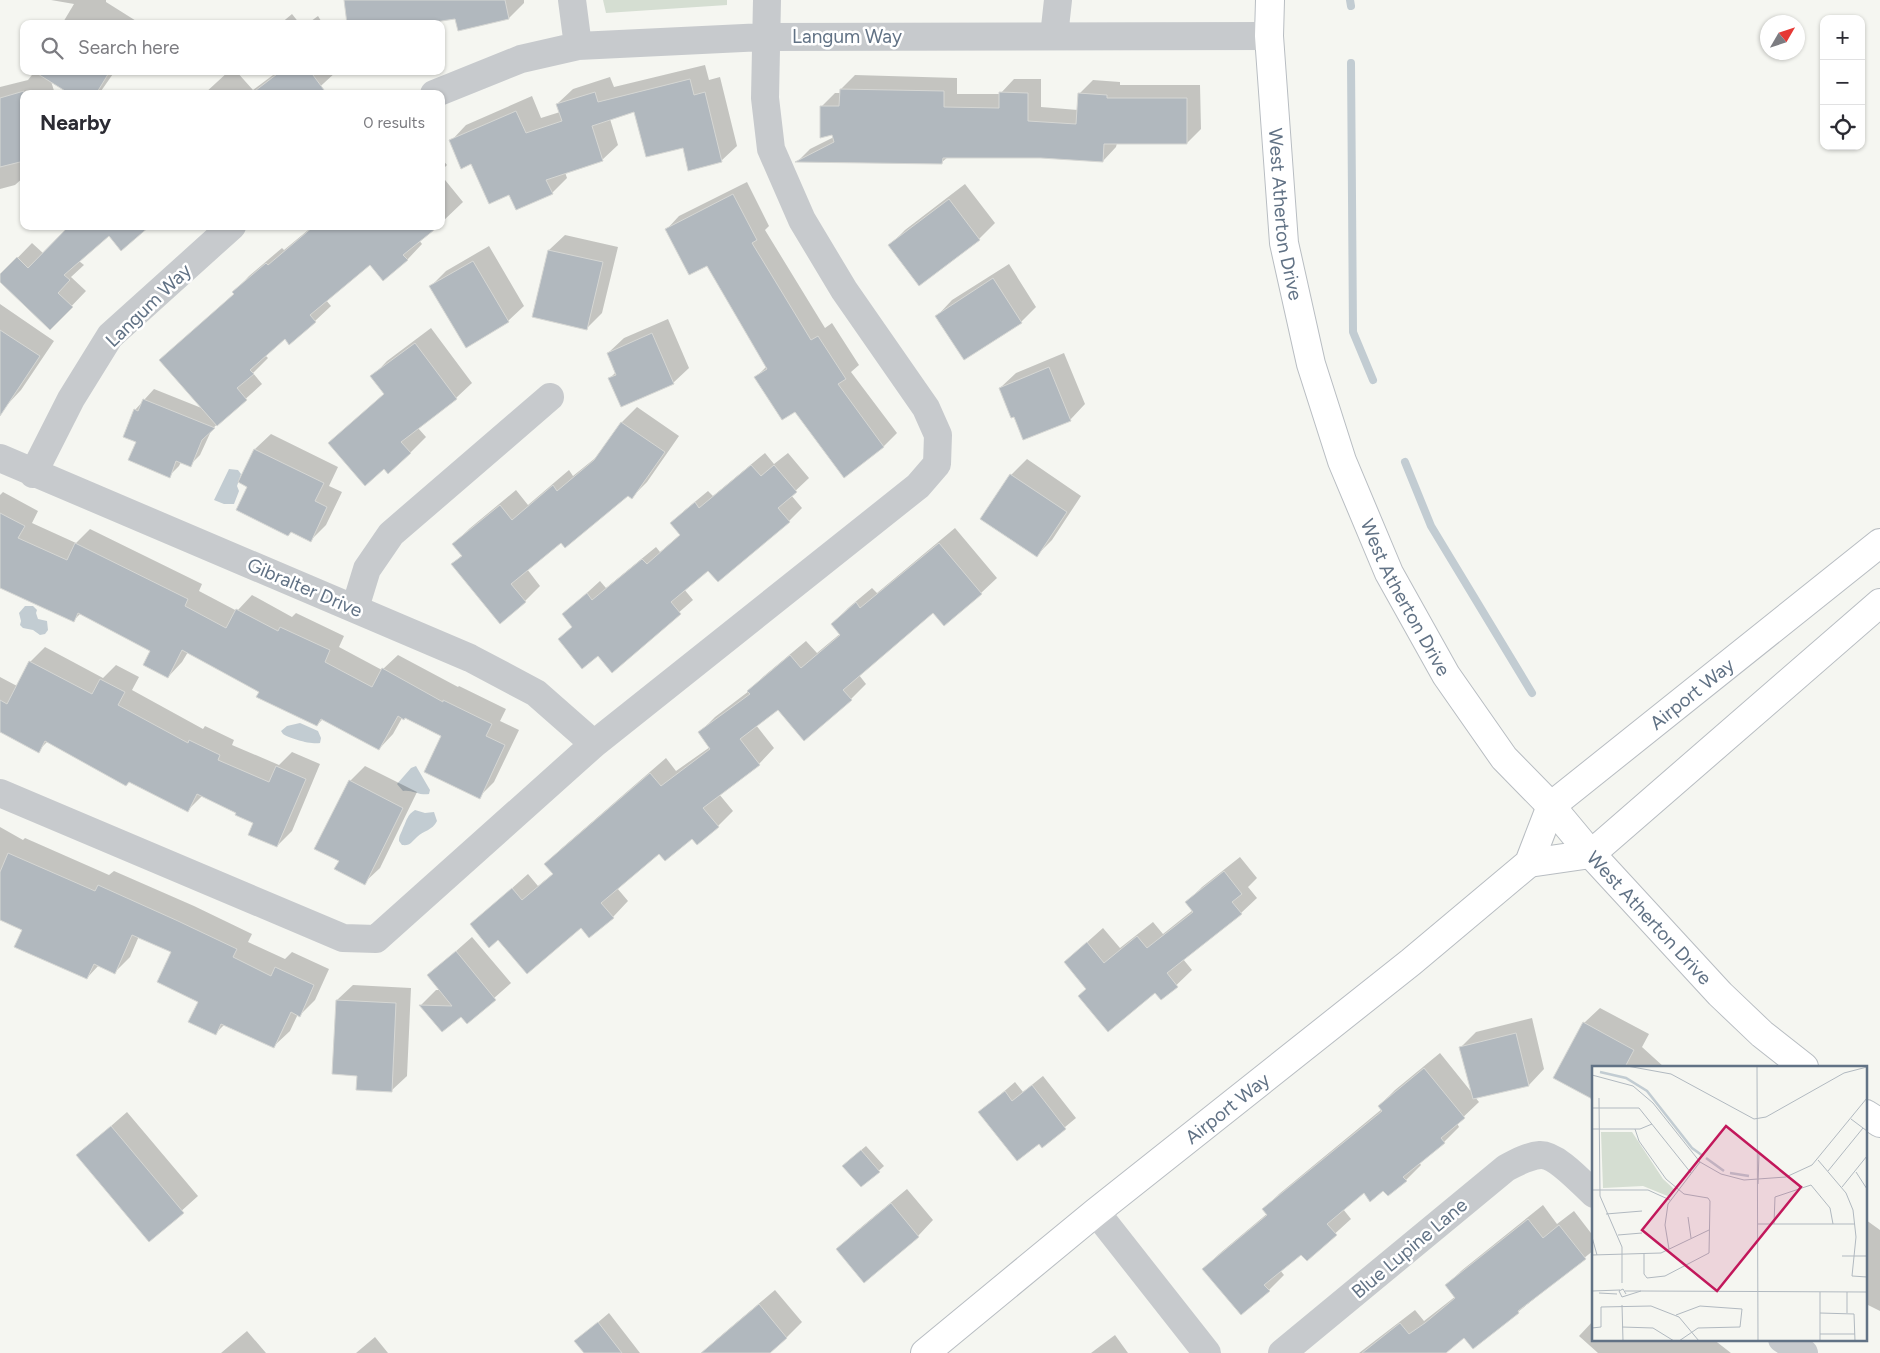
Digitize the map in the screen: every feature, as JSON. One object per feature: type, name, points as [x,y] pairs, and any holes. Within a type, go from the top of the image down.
[{"type":"main road","name":"West Atherton Drive","points":[[1270,0],[1269,36],[1284,243],[1311,364],[1346,474],[1389,573],[1446,675],[1504,758],[1551,806],[1591,854],[1720,994],[1762,1034],[1803,1066]]},
{"type":"main road","name":"Airport Way","points":[[925,1353],[1096,1212],[1412,962],[1529,863],[1551,806],[1880,543]]},
{"type":"main road","points":[[1529,863],[1591,854],[1880,603]]},
{"type":"main road","points":[[1868,1115],[1880,1123]]},
{"type":"street","points":[[572,0],[578,46]]},
{"type":"street","points":[[0,793],[343,938],[376,939],[594,744],[918,486],[937,464],[938,435],[926,408],[844,290],[802,220],[771,149],[765,98],[767,0]]},
{"type":"street","points":[[1054,36],[1058,0]]},
{"type":"street","name":"Langum Way","points":[[444,90],[521,59],[578,46],[766,37],[1269,36]]},
{"type":"street","name":"Langum Way","points":[[33,474],[72,399],[110,336],[228,230]]},
{"type":"street","points":[[355,608],[367,569],[391,534],[550,397]]},
{"type":"street","name":"Gibralter Drive","points":[[0,458],[33,474],[470,658],[536,693],[594,744]]},
{"type":"street","name":"Blue Lupine Lane","points":[[1282,1353],[1506,1168],[1526,1158],[1542,1155],[1558,1162],[1592,1192]]},
{"type":"street","points":[[1096,1212],[1207,1353]]},
{"type":"street","points":[[1784,1340],[1804,1353]]},
{"type":"shaded area","points":[[603,0],[727,0],[727,5],[606,13]]},
{"type":"shaded area","points":[[229,469],[238,470],[241,474],[237,486],[239,491],[234,504],[224,504],[214,500]]},
{"type":"shaded area","points":[[25,606],[33,606],[37,610],[38,619],[47,621],[48,630],[45,634],[40,635],[20,625],[19,613]]},
{"type":"shaded area","points":[[300,723],[318,731],[321,738],[320,743],[295,739],[283,734],[281,731],[287,726]]},
{"type":"shaded area","points":[[416,766],[430,790],[429,794],[403,791],[397,784],[411,768]]},
{"type":"shaded area","points":[[415,810],[425,813],[434,812],[437,821],[433,827],[411,843],[402,845],[399,841],[400,836],[410,814]]},
{"type":"building","points":[[344,0],[505,0],[509,19],[458,31],[455,19],[346,20]]},
{"type":"building","points":[[39,75],[108,75],[98,90],[64,90]]},
{"type":"building","points":[[276,75],[313,75],[324,90],[256,90]]},
{"type":"building","points":[[690,79],[694,95],[705,92],[722,162],[688,171],[683,148],[646,157],[634,112],[592,126],[603,161],[546,180],[553,194],[516,210],[509,195],[489,204],[471,164],[461,169],[449,140],[516,111],[526,133],[562,121],[556,104],[595,92],[598,102]]},
{"type":"building","points":[[840,89],[944,91],[944,107],[999,108],[999,92],[1028,93],[1028,121],[1076,124],[1078,93],[1107,95],[1107,98],[1187,98],[1187,144],[1104,144],[1103,162],[1041,158],[943,158],[942,164],[795,162],[834,142],[832,135],[820,138],[820,106],[839,106]]},
{"type":"building","points":[[20,92],[20,162],[0,167],[0,98]]},
{"type":"building","points":[[733,194],[757,240],[752,243],[811,340],[818,336],[846,379],[838,384],[884,447],[844,478],[795,412],[782,420],[754,377],[767,369],[707,266],[689,275],[665,229]]},
{"type":"building","points":[[949,199],[980,240],[919,286],[888,245]]},
{"type":"building","points":[[65,230],[145,230],[121,251],[109,236],[64,275],[70,280],[58,293],[73,307],[50,330],[0,282],[0,274],[17,257],[28,268]]},
{"type":"building","points":[[309,230],[434,230],[403,255],[408,260],[383,281],[370,265],[310,315],[316,322],[289,345],[285,339],[250,370],[254,374],[237,388],[247,400],[217,426],[159,360],[234,294],[232,292],[266,263],[268,265]]},
{"type":"building","points":[[548,250],[603,262],[587,330],[532,317]]},
{"type":"building","points":[[473,261],[509,322],[466,348],[429,286]]},
{"type":"building","points":[[993,278],[1022,323],[964,360],[935,316]]},
{"type":"building","points":[[0,330],[40,356],[0,416]]},
{"type":"building","points":[[652,333],[674,384],[621,407],[608,378],[616,375],[607,353]]},
{"type":"building","points":[[415,343],[457,399],[401,442],[411,453],[388,474],[384,469],[365,486],[328,443],[384,394],[370,376]]},
{"type":"building","points":[[1049,367],[1071,421],[1023,440],[1014,417],[1011,418],[999,388]]},
{"type":"building","points":[[143,399],[215,428],[202,440],[191,467],[176,461],[170,478],[128,460],[136,442],[123,437],[134,409],[138,411]]},
{"type":"building","points":[[621,422],[665,452],[632,499],[628,496],[565,548],[561,543],[511,584],[526,602],[500,624],[451,564],[462,556],[452,544],[500,505],[512,520],[553,485],[557,491],[594,460]]},
{"type":"building","points":[[254,449],[324,483],[315,501],[327,507],[311,542],[291,532],[288,536],[236,510],[247,487],[238,482]]},
{"type":"building","points":[[751,465],[761,476],[774,465],[797,492],[778,508],[790,522],[718,582],[708,571],[671,602],[681,614],[612,673],[598,656],[582,669],[558,639],[572,627],[562,614],[587,593],[592,600],[642,559],[647,564],[680,535],[670,523],[695,502],[699,508]]},
{"type":"building","points":[[1010,474],[1067,512],[1037,557],[980,519]]},
{"type":"building","points":[[0,513],[25,526],[18,538],[67,560],[75,543],[188,599],[185,606],[226,628],[236,609],[278,631],[280,627],[330,650],[325,662],[372,687],[382,668],[443,702],[443,700],[492,724],[486,736],[505,745],[480,799],[424,772],[441,736],[405,718],[404,720],[398,716],[379,750],[321,719],[317,726],[256,697],[259,692],[182,650],[168,678],[143,665],[150,651],[78,613],[74,622],[0,588]]},
{"type":"building","points":[[939,543],[982,594],[944,626],[933,613],[843,690],[852,700],[804,741],[778,710],[740,739],[760,765],[703,808],[719,827],[697,845],[692,839],[665,861],[659,854],[601,903],[614,918],[589,938],[581,928],[527,974],[498,940],[489,948],[470,924],[512,888],[522,900],[553,874],[544,864],[650,773],[661,786],[710,749],[698,732],[750,694],[747,691],[790,655],[801,668],[840,635],[831,624],[856,602],[860,608]]},
{"type":"building","points":[[29,661],[92,694],[100,679],[125,692],[118,705],[188,743],[189,740],[220,755],[218,760],[269,782],[276,766],[306,779],[277,847],[248,835],[253,823],[197,794],[188,812],[129,782],[126,786],[45,741],[39,753],[0,732],[0,700],[7,704]]},
{"type":"building","points":[[349,780],[403,808],[365,885],[334,869],[339,861],[314,849]]},
{"type":"building","points":[[8,853],[95,891],[98,885],[178,921],[237,949],[233,957],[271,976],[275,967],[314,985],[300,1017],[291,1012],[274,1048],[221,1024],[216,1035],[188,1022],[198,1002],[157,982],[171,952],[132,935],[115,974],[94,964],[87,979],[14,947],[22,930],[0,920],[0,872]]},
{"type":"building","points":[[1224,871],[1242,894],[1232,902],[1242,914],[1167,973],[1178,987],[1161,1000],[1155,993],[1108,1032],[1078,996],[1086,989],[1064,962],[1087,942],[1104,963],[1137,936],[1147,948],[1193,912],[1185,902]]},
{"type":"building","points":[[456,951],[496,1000],[467,1024],[461,1017],[442,1032],[419,1005],[452,1006],[427,975]]},
{"type":"building","points":[[336,1000],[396,1003],[392,1092],[356,1090],[357,1076],[332,1074]]},
{"type":"building","points":[[1583,1022],[1634,1050],[1626,1066],[1592,1066],[1592,1099],[1553,1078]]},
{"type":"building","points":[[1516,1033],[1529,1086],[1473,1099],[1459,1047]]},
{"type":"building","points":[[1424,1068],[1465,1118],[1441,1138],[1445,1143],[1403,1177],[1407,1181],[1388,1196],[1383,1191],[1370,1202],[1364,1193],[1327,1224],[1337,1235],[1307,1261],[1301,1255],[1264,1285],[1270,1291],[1241,1315],[1202,1269],[1267,1215],[1262,1209],[1382,1111],[1378,1106]]},
{"type":"building","points":[[1032,1085],[1066,1129],[1042,1148],[1039,1144],[1017,1161],[978,1112],[1005,1091],[1012,1101]]},
{"type":"building","points":[[111,1126],[184,1213],[149,1242],[76,1155]]},
{"type":"building","points":[[861,1150],[880,1172],[861,1187],[842,1166]]},
{"type":"building","points":[[891,1203],[919,1237],[864,1283],[836,1249]]},
{"type":"building","points":[[1528,1219],[1543,1238],[1559,1225],[1586,1259],[1518,1311],[1519,1313],[1473,1349],[1464,1338],[1446,1353],[1362,1353],[1400,1323],[1409,1334],[1425,1323],[1455,1298],[1445,1285]]},
{"type":"building","points":[[759,1304],[787,1338],[770,1353],[701,1353]]},
{"type":"building","points":[[598,1322],[622,1353],[584,1353],[574,1341]]},
{"type":"waterway","points":[[1350,0],[1351,6]]},
{"type":"waterway","points":[[1351,63],[1353,332],[1373,380]]},
{"type":"waterway","points":[[1405,462],[1431,526],[1532,693]]}]
